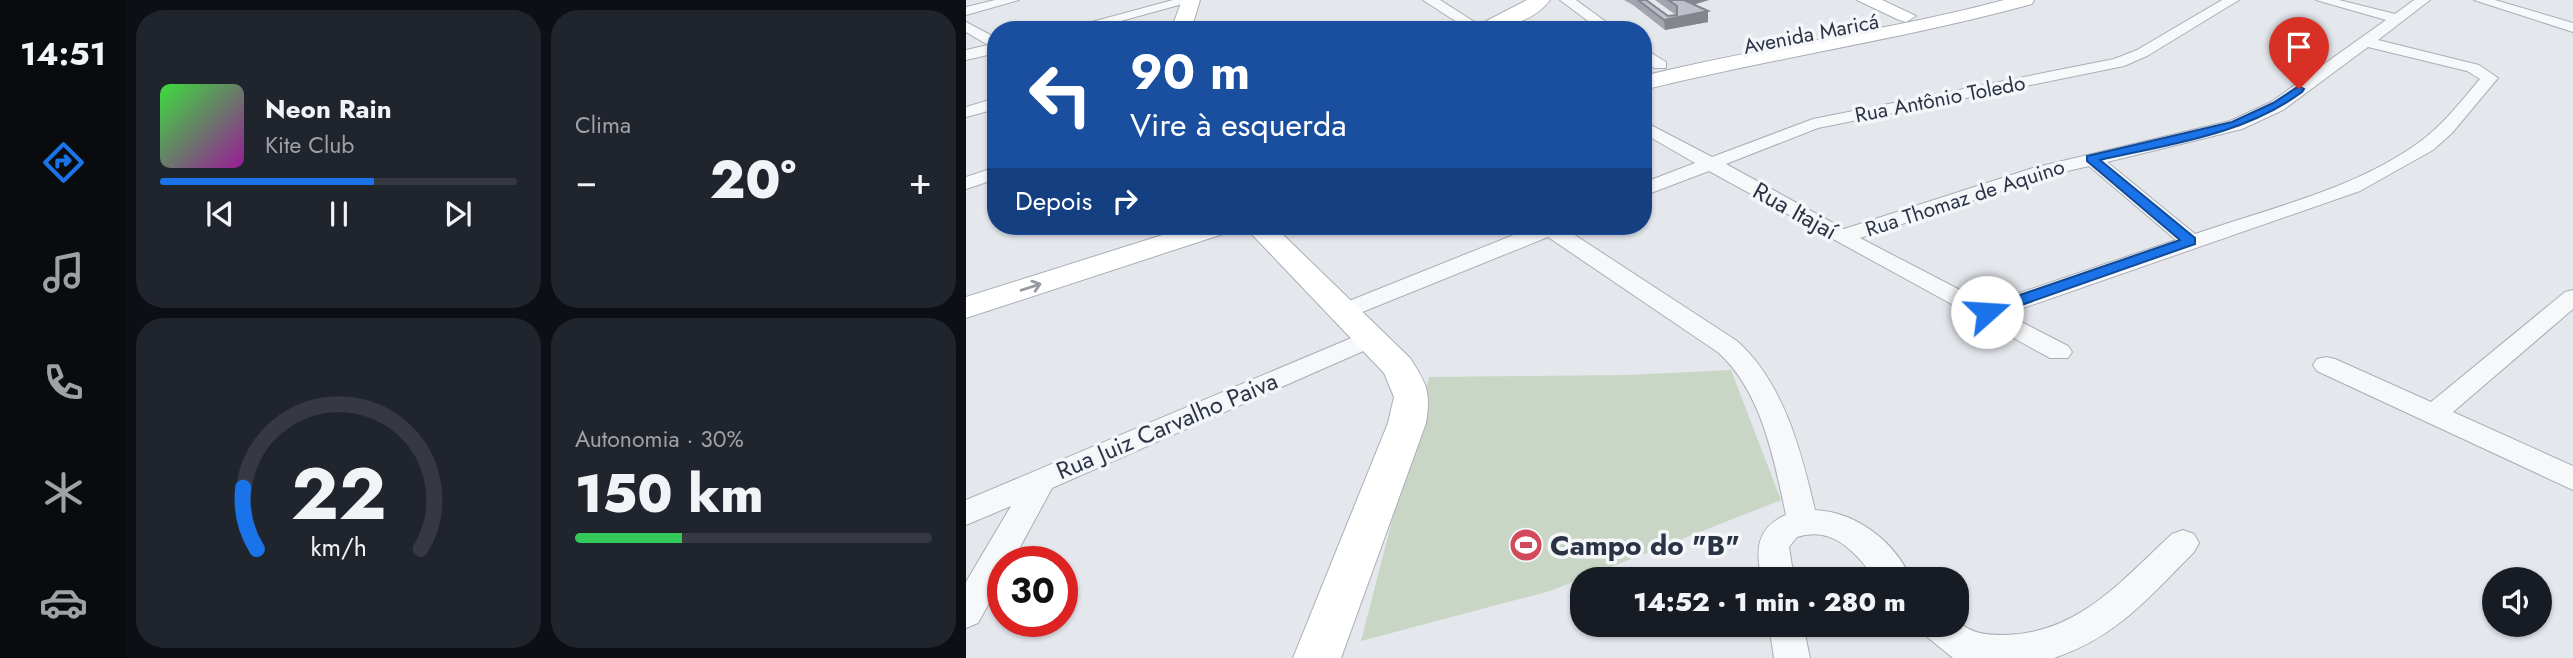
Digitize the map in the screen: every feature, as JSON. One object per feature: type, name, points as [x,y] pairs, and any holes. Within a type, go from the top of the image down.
[{"type":"street","points":[[966,11],[1012,0]]},
{"type":"street","points":[[1106,21],[1191,0]]},
{"type":"street","points":[[1184,21],[1191,0]]},
{"type":"street","points":[[1430,0],[1465,21]]},
{"type":"street","points":[[1498,21],[1541,0]]},
{"type":"street","points":[[1567,0],[1597,21]]},
{"type":"street","points":[[1866,0],[1906,16]]},
{"type":"street","name":"Avenida Maricá","points":[[1652,67],[1979,0]]},
{"type":"street","points":[[1652,81],[1742,58],[2025,0]]},
{"type":"street","name":"Rua Antônio Toledo","points":[[1652,186],[1813,124],[2118,63],[2142,53],[2232,0]]},
{"type":"street","points":[[2323,0],[2395,18]]},
{"type":"street","name":"Rua Thomaz de Aquino","points":[[1842,237],[2040,172],[2209,132],[2259,115],[2423,0]]},
{"type":"street","points":[[2481,0],[2573,28]]},
{"type":"street","points":[[966,26],[987,40]]},
{"type":"street","points":[[1987,312],[2353,187],[2394,165],[2446,130],[2490,78],[2473,68],[2364,41]]},
{"type":"street","points":[[966,55],[987,49]]},
{"type":"street","points":[[1652,87],[1742,58]]},
{"type":"street","points":[[966,111],[987,105]]},
{"type":"street","name":"Rua Itajaí","points":[[1652,131],[1842,237],[2059,352]]},
{"type":"street","points":[[2091,158],[2190,241]]},
{"type":"street","points":[[966,183],[987,176]]},
{"type":"street","points":[[966,286],[1125,235]]},
{"type":"street","points":[[966,308],[1191,235]]},
{"type":"street","points":[[1267,235],[1398,366],[1408,383],[1412,397],[1399,449],[1317,658]]},
{"type":"street","points":[[1342,313],[1532,235]]},
{"type":"street","points":[[1563,235],[1728,347],[1748,365],[1785,444],[1803,522]]},
{"type":"street","points":[[2434,414],[2573,297]]},
{"type":"street","name":"Rua Juiz Carvalho Paiva","points":[[966,513],[1368,339]]},
{"type":"street","points":[[2326,365],[2573,479]]},
{"type":"street","points":[[966,614],[1041,481]]},
{"type":"street","points":[[1776,567],[1772,548],[1776,539],[1783,532],[1803,522],[1831,522],[1857,535],[1885,567]]},
{"type":"street","points":[[1952,637],[1964,647],[1985,655],[2017,656],[2061,642],[2096,624],[2183,543]]},
{"type":"street","points":[[1788,637],[1792,658]]},
{"type":"green space","name":"Campo do \"B\"","points":[[1731,370],[1781,500],[1611,567],[1570,567],[1570,583],[1550,591],[1361,641],[1429,377],[1629,375]]},
{"type":"building","points":[[1638,0],[1646,0],[1668,16],[1677,15],[1677,6],[1668,0],[1684,0],[1708,11],[1664,20]]},
{"type":"place","name":"Campo do \"B\"","points":[[1526,545]]},
{"type":"route","points":[[1987,312],[2190,241],[2091,158],[2236,125],[2277,106],[2299,89]]}]
